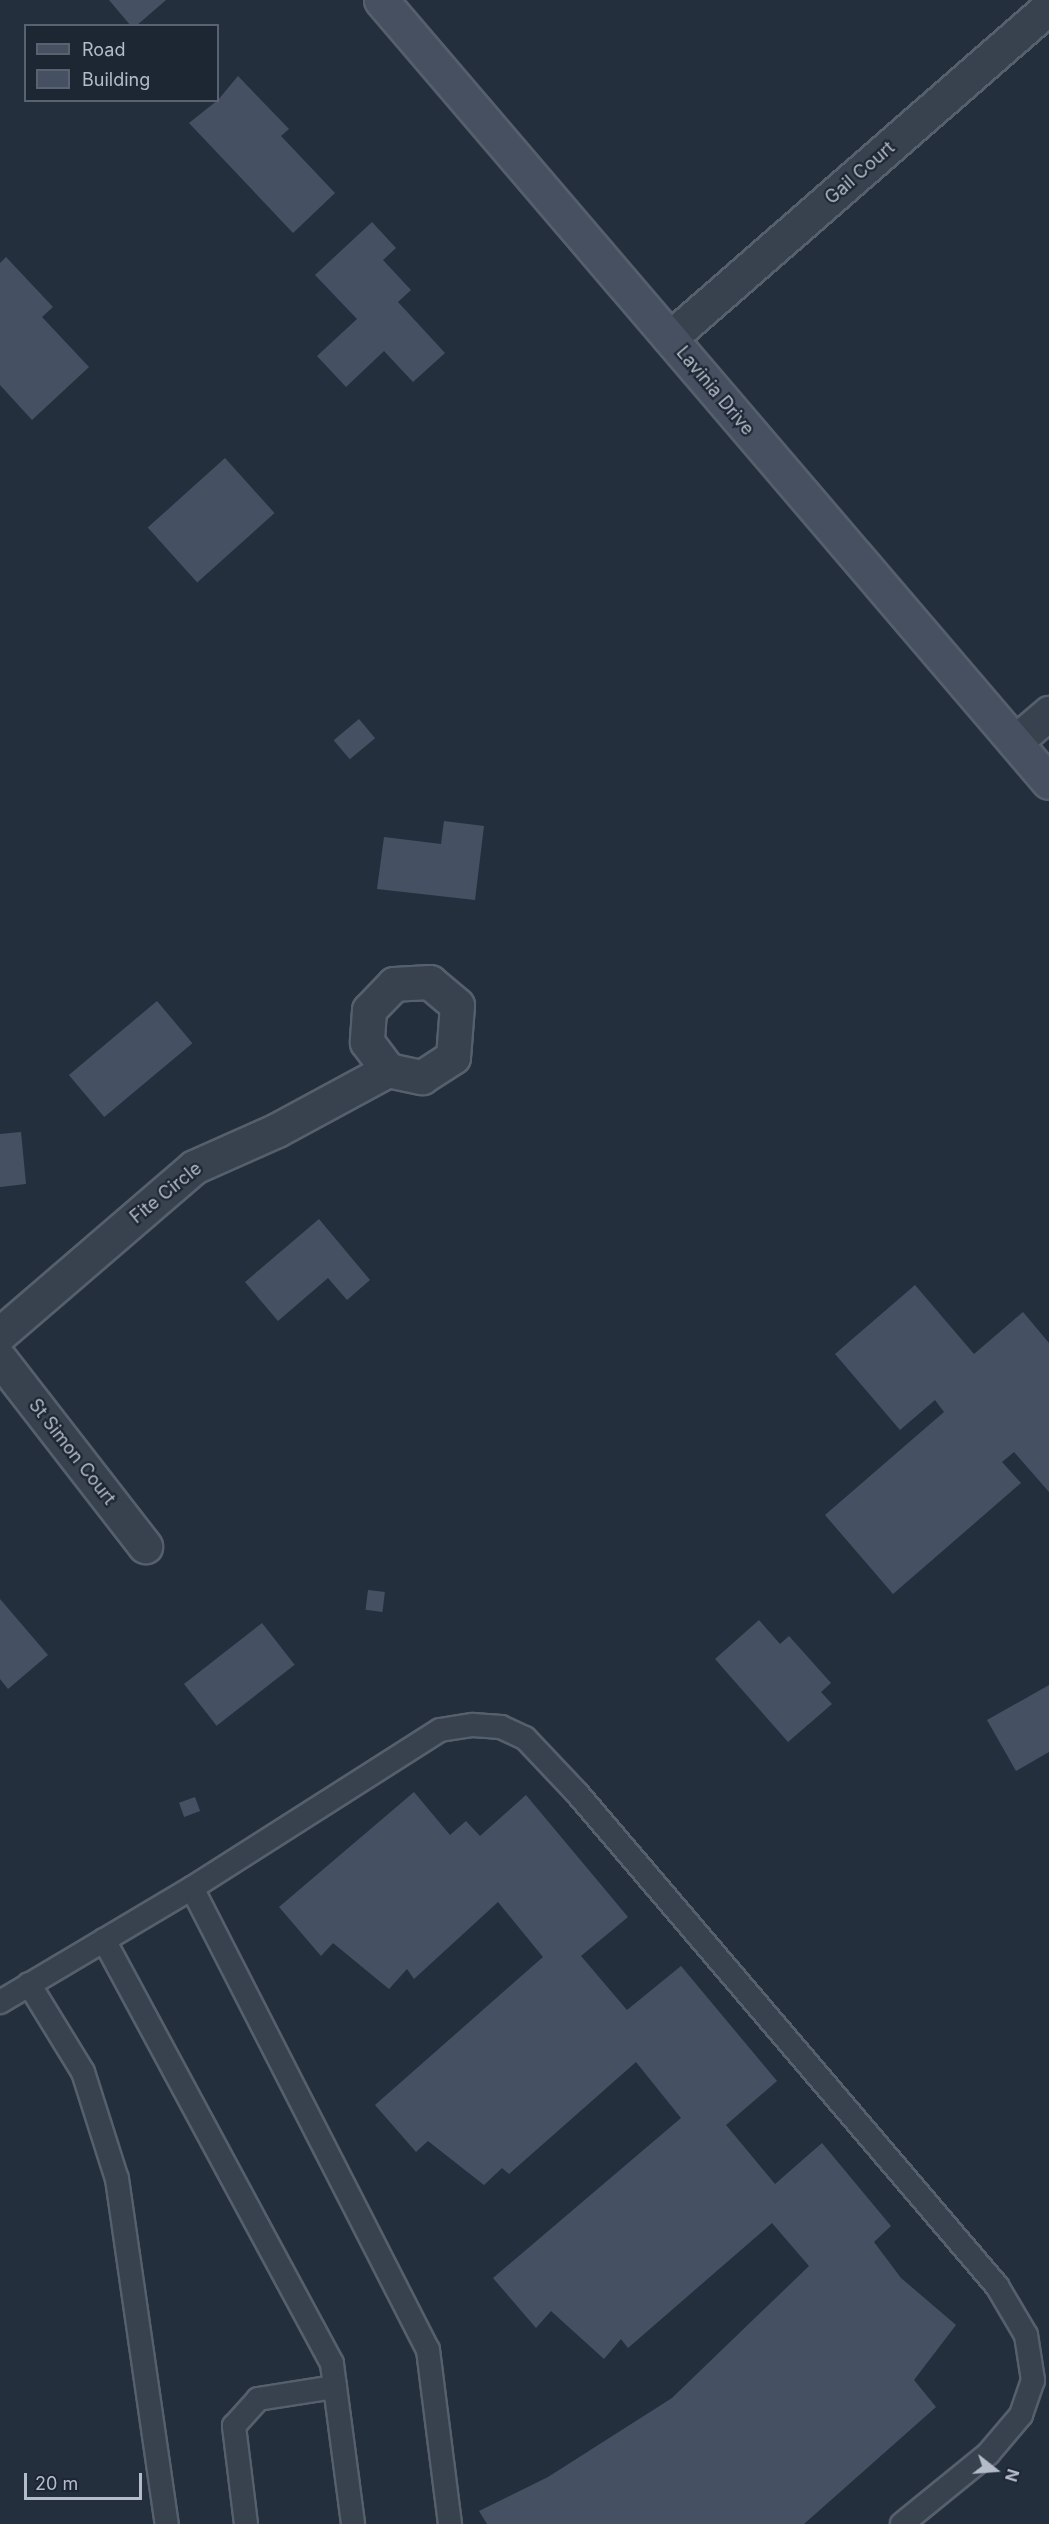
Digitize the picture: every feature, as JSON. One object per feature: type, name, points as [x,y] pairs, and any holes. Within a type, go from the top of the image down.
[{"type":"street","name":"Lavinia Drive","points":[[381,0],[1049,782]]},
{"type":"street","name":"Gail Court","points":[[670,338],[1049,7]]},
{"type":"street","points":[[1015,742],[1049,713]]},
{"type":"street","name":"Fite Circle","points":[[0,1334],[194,1167],[277,1130],[388,1070]]},
{"type":"street","name":"St Simon Court","points":[[0,1359],[145,1546]]},
{"type":"lane","points":[[0,2001],[192,1888],[440,1730],[492,1726],[525,1738],[998,2286],[1026,2335],[1033,2380],[1021,2415],[988,2454],[902,2524]]},
{"type":"lane","points":[[192,1888],[428,2350],[450,2524]]},
{"type":"lane","points":[[104,1940],[332,2364],[353,2524]]},
{"type":"lane","points":[[29,1984],[83,2072],[117,2179],[167,2524]]},
{"type":"lane","points":[[246,2524],[234,2426],[258,2399],[334,2387]]},
{"type":"building","points":[[109,0],[166,0],[138,24],[129,24]]},
{"type":"building","points":[[238,76],[289,129],[281,136],[335,193],[293,233],[189,123],[215,102],[219,102],[219,99]]},
{"type":"building","points":[[372,222],[396,248],[383,260],[411,290],[398,302],[445,353],[413,382],[384,351],[346,387],[317,356],[357,319],[315,275]]},
{"type":"building","points":[[6,257],[53,307],[42,317],[89,367],[32,420],[0,385],[0,263]]},
{"type":"building","points":[[225,458],[275,513],[197,583],[148,528]]},
{"type":"building","points":[[359,719],[375,738],[350,759],[334,740]]},
{"type":"building","points":[[444,821],[484,826],[475,900],[377,889],[384,837],[441,844]]},
{"type":"building","points":[[157,1001],[192,1043],[104,1117],[69,1075]]},
{"type":"building","points":[[21,1132],[26,1184],[0,1187],[0,1134]]},
{"type":"building","points":[[319,1219],[370,1280],[347,1300],[328,1278],[278,1321],[245,1282]]},
{"type":"building","points":[[915,1285],[974,1354],[1023,1312],[1049,1343],[1049,1492],[1014,1452],[1002,1462],[1021,1483],[893,1594],[825,1515],[944,1412],[935,1400],[900,1430],[835,1354]]},
{"type":"building","points":[[368,1590],[385,1592],[382,1612],[366,1610]]},
{"type":"building","points":[[0,1599],[48,1655],[8,1689],[0,1679]]},
{"type":"building","points":[[759,1620],[780,1644],[789,1636],[831,1683],[821,1692],[832,1704],[788,1742],[715,1659]]},
{"type":"building","points":[[262,1623],[295,1665],[217,1726],[184,1684]]},
{"type":"building","points":[[1049,1685],[1049,1752],[1016,1771],[987,1720]]},
{"type":"building","points":[[414,1792],[450,1835],[466,1821],[480,1836],[526,1795],[628,1917],[581,1956],[627,2010],[681,1966],[777,2081],[726,2125],[775,2184],[822,2143],[891,2226],[874,2242],[901,2278],[956,2325],[914,2380],[936,2407],[804,2524],[487,2524],[479,2511],[548,2477],[672,2398],[809,2266],[772,2223],[628,2348],[621,2339],[604,2359],[551,2311],[536,2328],[493,2278],[681,2118],[636,2062],[509,2174],[502,2168],[484,2185],[428,2141],[416,2152],[375,2105],[543,1957],[498,1902],[414,1979],[407,1969],[389,1989],[333,1943],[321,1956],[279,1907]]},
{"type":"building","points":[[195,1797],[200,1811],[184,1817],[179,1803]]}]
